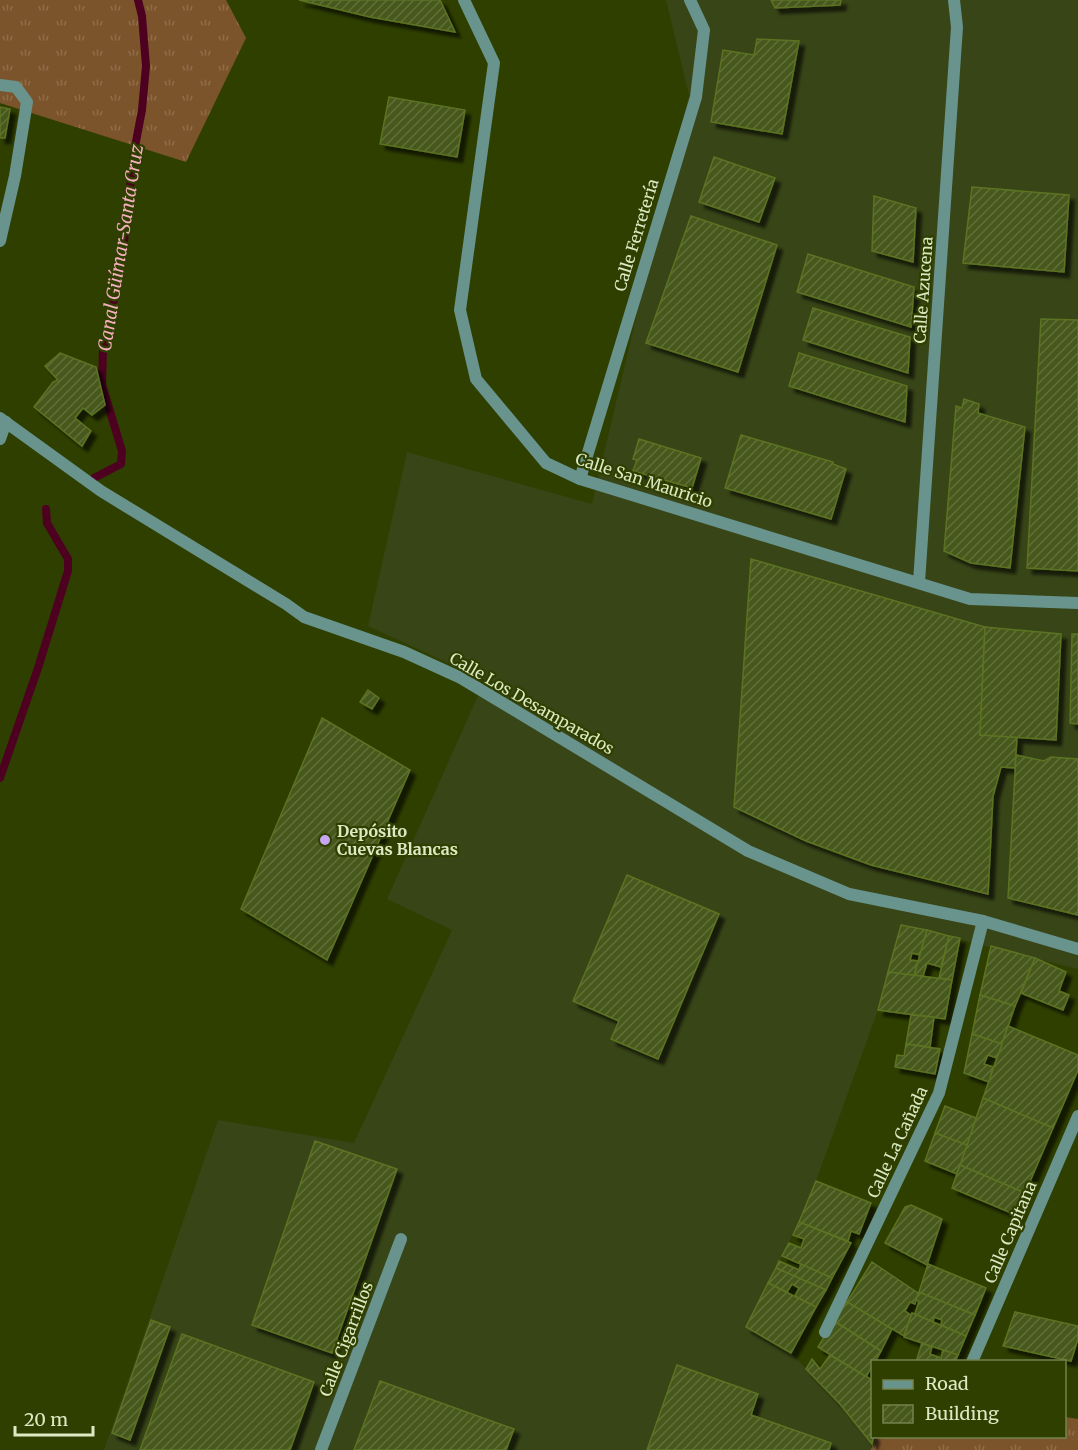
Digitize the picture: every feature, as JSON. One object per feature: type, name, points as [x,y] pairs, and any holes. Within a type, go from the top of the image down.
[{"type":"street","name":"Calle San Mauricio","points":[[464,0],[494,63],[460,310],[476,379],[546,464],[580,479],[970,599],[1078,603]]},
{"type":"street","name":"Calle Ferretería","points":[[580,479],[696,97],[704,30],[690,0]]},
{"type":"street","name":"Calle Azucena","points":[[919,582],[957,27],[954,0]]},
{"type":"street","points":[[0,85],[16,87],[27,102],[15,176],[0,242]]},
{"type":"street","points":[[0,439],[3,420]]},
{"type":"street","name":"Calle Los Desamparados","points":[[3,420],[101,491],[304,617],[404,652],[461,678],[748,851],[849,894],[982,921],[1078,949]]},
{"type":"street","name":"Calle La Cañada","points":[[825,1332],[939,1094],[982,921]]},
{"type":"street","name":"Calle Capitana","points":[[973,1360],[1078,1116]]},
{"type":"street","name":"Calle Cigarrillos","points":[[321,1450],[401,1239]]},
{"type":"shaded area","points":[[666,0],[1078,0],[1078,969],[901,925],[878,1010],[816,1181],[799,1222],[747,1327],[791,1353],[840,1404],[872,1444],[871,1450],[104,1450],[218,1120],[354,1143],[452,930],[387,899],[485,680],[368,626],[407,452],[592,504],[689,95]]},
{"type":"green space","points":[[0,0],[226,0],[246,38],[186,162],[0,103]]},
{"type":"green space","points":[[1066,1417],[1078,1419],[1078,1450],[871,1450],[876,1438],[1066,1438]]},
{"type":"building","points":[[299,0],[440,0],[455,32],[370,17]]},
{"type":"building","points":[[771,0],[841,0],[840,5],[775,8]]},
{"type":"building","points":[[757,39],[799,41],[782,134],[711,122],[723,50],[754,55]]},
{"type":"building","points":[[389,97],[465,110],[457,157],[380,144]]},
{"type":"building","points":[[0,107],[10,109],[5,138],[0,138]]},
{"type":"building","points":[[714,157],[775,178],[759,222],[699,202]]},
{"type":"building","points":[[972,187],[1069,195],[1064,272],[963,263]]},
{"type":"building","points":[[874,196],[916,208],[913,262],[872,251]]},
{"type":"building","points":[[691,216],[777,245],[738,372],[646,343]]},
{"type":"building","points":[[808,254],[914,287],[911,327],[797,292]]},
{"type":"building","points":[[813,308],[910,337],[908,373],[803,340]]},
{"type":"building","points":[[1041,319],[1078,320],[1078,571],[1027,568]]},
{"type":"building","points":[[60,353],[96,367],[105,405],[92,415],[83,408],[75,418],[91,431],[82,446],[34,407],[53,382],[58,380],[45,366]]},
{"type":"building","points":[[799,353],[907,386],[905,422],[789,386]]},
{"type":"building","points":[[964,399],[979,404],[978,413],[1025,427],[1010,568],[971,563],[944,551],[956,406],[962,408]]},
{"type":"building","points":[[741,435],[833,462],[846,469],[831,519],[725,488]]},
{"type":"building","points":[[639,439],[701,458],[692,488],[633,471],[637,460],[633,459]]},
{"type":"building","points":[[751,559],[985,627],[980,735],[1017,737],[1015,768],[1001,767],[993,796],[988,894],[871,865],[806,841],[734,807]]},
{"type":"building","points":[[985,627],[1061,634],[1056,740],[980,735]]},
{"type":"building","points":[[1072,634],[1078,634],[1078,724],[1070,723]]},
{"type":"building","points":[[368,690],[379,698],[372,709],[360,702]]},
{"type":"building","name":"Depósito Cuevas Blancas","points":[[322,718],[410,770],[327,960],[241,909]]},
{"type":"building","points":[[1016,755],[1044,761],[1051,757],[1078,759],[1078,915],[1008,898]]},
{"type":"building","points":[[627,875],[719,914],[658,1059],[611,1039],[619,1021],[573,1001]]},
{"type":"building","points":[[901,925],[927,930],[920,955],[912,953],[910,960],[918,961],[914,976],[888,972]]},
{"type":"building","points":[[927,930],[949,936],[941,967],[927,963],[923,976],[914,976]]},
{"type":"building","points":[[949,936],[960,938],[952,980],[939,978]]},
{"type":"building","points":[[991,946],[1035,958],[1015,1006],[980,995]]},
{"type":"building","points":[[1035,958],[1066,972],[1059,991],[1069,995],[1063,1010],[1021,993]]},
{"type":"building","points":[[888,972],[952,980],[945,1019],[878,1010]]},
{"type":"building","points":[[980,995],[1015,1006],[1002,1044],[972,1034]]},
{"type":"building","points":[[911,1015],[934,1017],[930,1047],[906,1044]]},
{"type":"building","points":[[1008,1026],[1078,1055],[1078,1070],[1053,1128],[983,1098]]},
{"type":"building","points":[[972,1034],[1002,1044],[997,1058],[988,1055],[984,1064],[993,1067],[989,1082],[964,1073]]},
{"type":"building","points":[[906,1044],[940,1049],[935,1074],[895,1067],[897,1055],[904,1056]]},
{"type":"building","points":[[983,1098],[1053,1128],[1025,1193],[960,1165]]},
{"type":"building","points":[[945,1106],[976,1118],[967,1145],[935,1133]]},
{"type":"building","points":[[935,1133],[967,1145],[957,1174],[925,1161]]},
{"type":"building","points":[[315,1141],[397,1169],[332,1353],[252,1325]]},
{"type":"building","points":[[960,1165],[1025,1193],[1016,1215],[952,1188]]},
{"type":"building","points":[[816,1181],[871,1203],[859,1234],[851,1231],[848,1241],[799,1222]]},
{"type":"building","points":[[911,1205],[942,1219],[927,1265],[885,1243],[905,1207]]},
{"type":"building","points":[[799,1222],[851,1243],[832,1278],[782,1256],[789,1243],[801,1248],[804,1239],[793,1235]]},
{"type":"building","points":[[779,1261],[799,1270],[801,1264],[832,1278],[826,1290],[776,1268]]},
{"type":"building","points":[[872,1262],[918,1293],[915,1304],[910,1302],[905,1311],[911,1315],[904,1336],[847,1302]]},
{"type":"building","points":[[928,1264],[986,1288],[975,1315],[919,1292]]},
{"type":"building","points":[[776,1268],[826,1290],[816,1307],[795,1296],[799,1288],[792,1284],[787,1292],[768,1283]]},
{"type":"building","points":[[768,1283],[816,1307],[791,1353],[746,1327]]},
{"type":"building","points":[[919,1292],[975,1315],[966,1336],[941,1325],[942,1320],[934,1317],[933,1322],[915,1314]]},
{"type":"building","points":[[847,1302],[892,1329],[881,1351],[834,1321]]},
{"type":"building","points":[[1015,1312],[1078,1326],[1078,1339],[1071,1361],[1003,1346]]},
{"type":"building","points":[[912,1313],[966,1336],[958,1355],[904,1337]]},
{"type":"building","points":[[151,1320],[170,1327],[130,1440],[112,1433]]},
{"type":"building","points":[[834,1321],[881,1351],[876,1360],[871,1360],[871,1368],[866,1377],[818,1347]]},
{"type":"building","points":[[182,1334],[314,1382],[290,1450],[140,1450]]},
{"type":"building","points":[[922,1343],[932,1347],[930,1354],[941,1358],[943,1350],[958,1355],[956,1360],[917,1360]]},
{"type":"building","points":[[830,1355],[871,1379],[872,1444],[840,1404],[806,1369],[812,1359],[820,1369]]},
{"type":"building","points":[[677,1365],[758,1394],[751,1415],[831,1443],[829,1450],[647,1450]]},
{"type":"building","points":[[380,1381],[514,1429],[506,1450],[354,1450]]},
{"type":"waterway","name":"Canal Güímar-Santa Cruz","points":[[94,478],[121,464],[122,451],[102,385],[103,349],[121,269],[134,152],[142,110],[146,66],[142,16],[138,0]]},
{"type":"waterway","name":"Canal Güímar-Santa Cruz","points":[[0,778],[68,571],[68,559],[47,523],[46,509]]},
{"type":"place","name":"Depósito Cuevas Blancas","points":[[325,840]]}]
